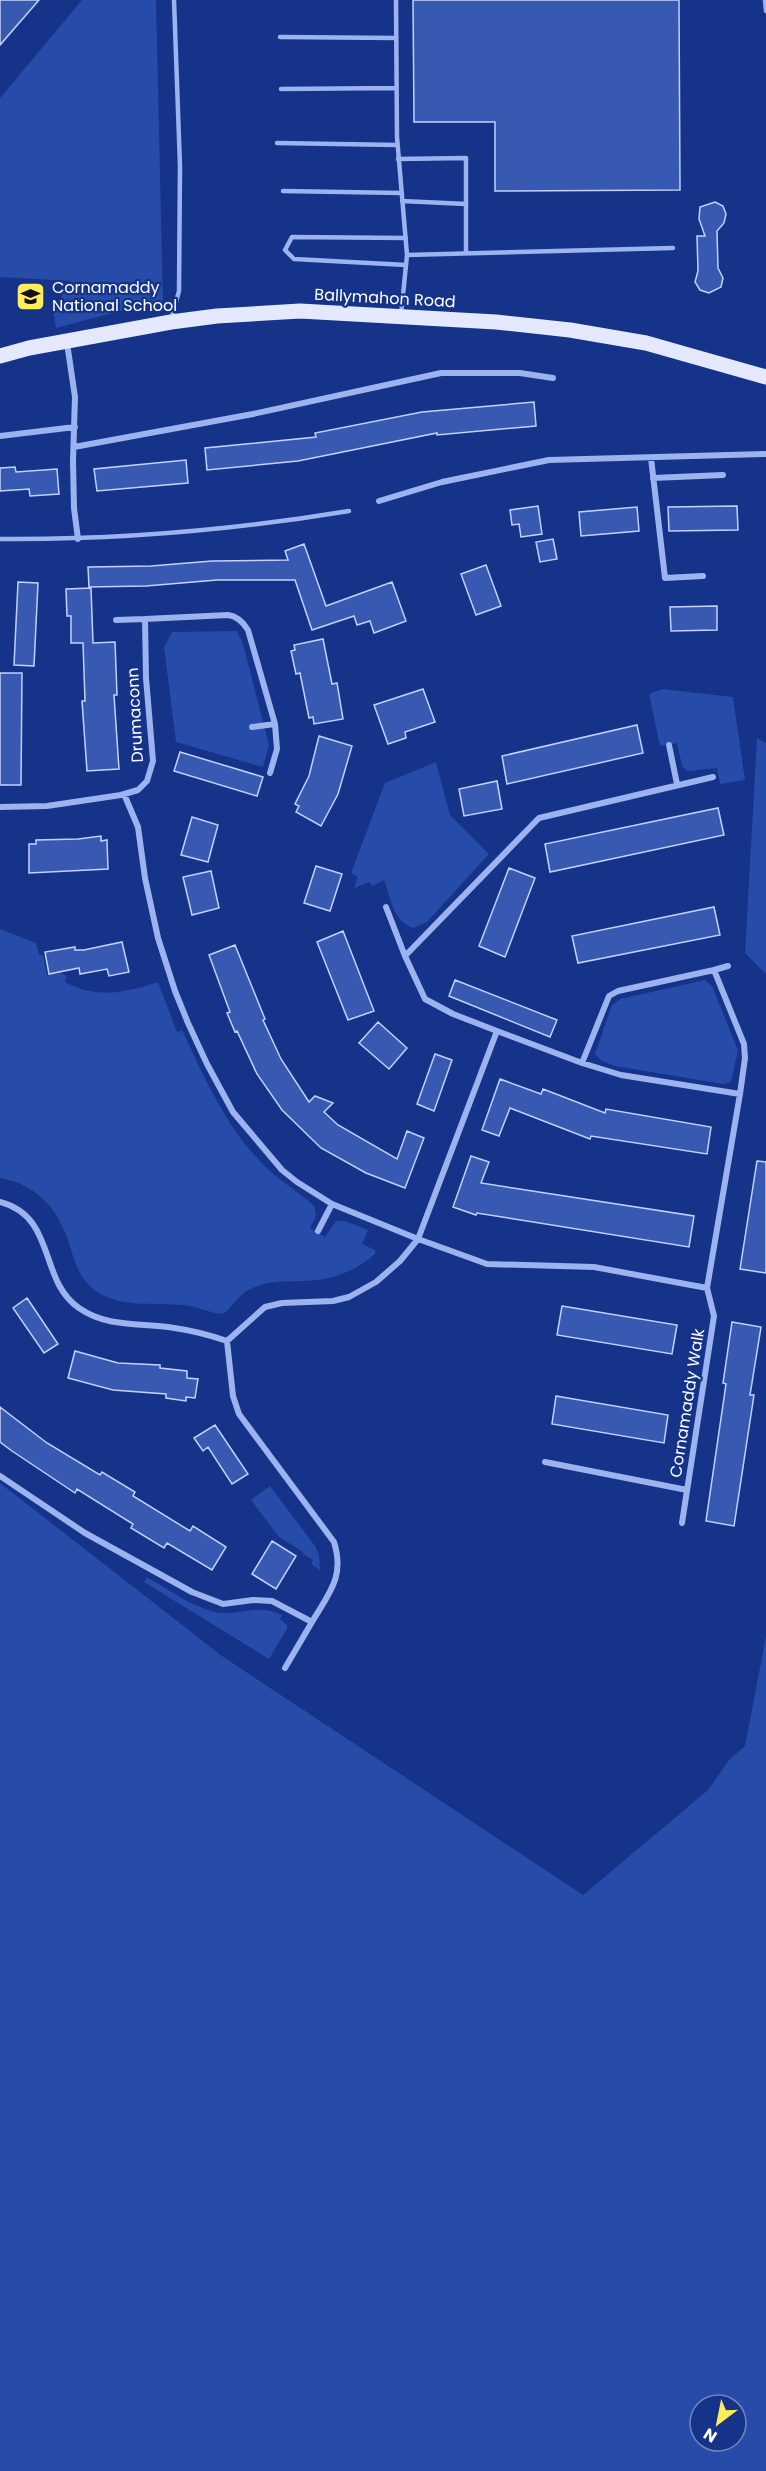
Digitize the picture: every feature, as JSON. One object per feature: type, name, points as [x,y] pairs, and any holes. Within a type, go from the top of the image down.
[{"type":"main road","name":"Ballymahon Road","points":[[0,357],[66,340],[171,322],[217,316],[300,311],[496,322],[570,330],[646,343],[766,377]]},
{"type":"street","points":[[66,340],[75,397],[74,508],[78,540]]},
{"type":"street","points":[[74,447],[253,414],[441,373],[510,372],[553,378]]},
{"type":"street","points":[[0,436],[75,428]]},
{"type":"street","points":[[379,501],[442,482],[549,460],[766,454]]},
{"type":"street","points":[[651,458],[665,578],[703,576]]},
{"type":"street","points":[[652,478],[723,475]]},
{"type":"street","points":[[116,620],[228,615],[244,623],[275,724],[277,749],[270,773]]},
{"type":"street","name":"Drumaconn","points":[[0,807],[68,804],[124,794],[138,790],[144,785],[150,776],[153,760],[145,655],[146,619]]},
{"type":"street","points":[[252,727],[275,724]]},
{"type":"street","points":[[669,745],[678,784]]},
{"type":"street","points":[[405,956],[539,818],[714,777]]},
{"type":"street","points":[[124,794],[138,827],[145,878],[160,947],[175,991],[207,1064],[233,1112],[269,1157],[297,1182],[332,1204],[487,1264],[594,1267],[707,1288]]},
{"type":"street","points":[[386,907],[425,999],[453,1014],[582,1063],[621,1075],[740,1094]]},
{"type":"street","points":[[582,1063],[609,996],[728,966]]},
{"type":"street","name":"Cornamaddy Walk","points":[[682,1523],[714,1316],[707,1288],[746,1058],[744,1044],[714,970]]},
{"type":"street","points":[[227,1341],[258,1312],[271,1304],[333,1301],[362,1291],[390,1271],[418,1239],[497,1031]]},
{"type":"street","points":[[0,1202],[18,1209],[34,1222],[57,1282],[70,1300],[86,1313],[107,1322],[196,1331],[227,1341]]},
{"type":"street","points":[[318,1231],[332,1204]]},
{"type":"street","points":[[227,1341],[233,1396],[239,1414],[312,1511],[337,1550],[338,1575],[285,1668]]},
{"type":"street","points":[[545,1462],[687,1490]]},
{"type":"street","points":[[0,1476],[85,1533],[192,1592],[223,1604],[253,1600],[272,1601],[312,1622]]},
{"type":"lane","points":[[171,322],[179,291],[180,166],[174,0]]},
{"type":"lane","points":[[396,0],[397,145],[407,255],[401,317]]},
{"type":"lane","points":[[765,0],[766,11]]},
{"type":"lane","points":[[280,37],[396,38]]},
{"type":"lane","points":[[281,89],[396,88]]},
{"type":"lane","points":[[277,143],[397,145]]},
{"type":"lane","points":[[398,159],[466,158],[466,253]]},
{"type":"lane","points":[[283,191],[402,193]]},
{"type":"lane","points":[[402,201],[466,204]]},
{"type":"lane","points":[[405,238],[291,237],[285,250],[294,259],[406,265]]},
{"type":"lane","points":[[407,255],[673,248]]},
{"type":"lane","points":[[0,539],[78,540],[237,526],[349,511]]},
{"type":"shaded area","points":[[82,0],[156,0],[163,304],[120,311],[56,328],[53,310],[71,281],[0,277],[0,98]]},
{"type":"shaded area","points":[[237,631],[243,644],[269,745],[263,767],[176,742],[164,647],[172,632]]},
{"type":"shaded area","points":[[663,689],[733,697],[745,780],[720,784],[717,768],[687,771],[682,766],[677,743],[660,746],[649,694]]},
{"type":"shaded area","points":[[757,738],[766,743],[766,974],[745,953]]},
{"type":"shaded area","points":[[436,762],[450,815],[489,854],[427,922],[414,928],[401,921],[397,915],[384,880],[372,886],[370,882],[354,888],[358,877],[351,873],[385,783]]},
{"type":"shaded area","points":[[0,929],[36,943],[39,955],[43,955],[47,975],[61,973],[67,976],[65,982],[88,991],[123,991],[158,982],[177,1032],[182,1030],[209,1087],[230,1123],[255,1156],[270,1171],[314,1206],[316,1216],[310,1228],[325,1237],[336,1221],[345,1221],[368,1230],[362,1244],[375,1250],[375,1254],[359,1266],[332,1277],[313,1281],[259,1285],[248,1290],[226,1312],[221,1314],[190,1306],[118,1301],[96,1291],[89,1285],[76,1266],[66,1235],[49,1205],[32,1190],[0,1178]]},
{"type":"shaded area","points":[[705,980],[712,986],[738,1050],[731,1082],[723,1084],[615,1066],[602,1061],[595,1054],[612,1005],[620,999]]},
{"type":"shaded area","points":[[0,1483],[222,1656],[583,1895],[708,1790],[729,1760],[745,1746],[766,1636],[766,2471],[0,2471]]},
{"type":"shaded area","points":[[270,1486],[315,1546],[319,1555],[320,1570],[311,1564],[313,1560],[279,1537],[251,1500]]},
{"type":"shaded area","points":[[147,1577],[184,1599],[214,1612],[265,1610],[282,1615],[280,1619],[287,1625],[287,1629],[269,1659],[144,1582]]},
{"type":"building","points":[[0,0],[39,0],[0,45]]},
{"type":"building","points":[[413,0],[679,0],[680,190],[495,191],[495,122],[414,122]]},
{"type":"building","points":[[715,202],[723,206],[726,214],[724,223],[717,231],[718,268],[723,278],[721,287],[709,293],[700,290],[695,282],[698,271],[697,236],[705,236],[699,219],[700,207]]},
{"type":"building","points":[[534,402],[536,426],[437,435],[437,433],[298,461],[207,470],[205,448],[316,437],[315,433],[422,412]]},
{"type":"building","points":[[186,460],[188,483],[97,491],[94,469]]},
{"type":"building","points":[[15,467],[16,472],[57,469],[59,494],[30,496],[29,489],[0,491],[0,468]]},
{"type":"building","points":[[538,506],[542,534],[521,537],[519,524],[512,525],[510,510]]},
{"type":"building","points":[[737,506],[738,530],[669,531],[668,507]]},
{"type":"building","points":[[637,507],[639,531],[581,536],[579,512]]},
{"type":"building","points":[[553,539],[557,559],[540,562],[536,542]]},
{"type":"building","points":[[304,544],[326,606],[392,582],[406,621],[374,633],[370,621],[357,625],[354,616],[312,630],[295,580],[217,580],[146,586],[89,587],[88,567],[288,560],[285,551]]},
{"type":"building","points":[[486,565],[501,606],[476,615],[461,574]]},
{"type":"building","points":[[18,582],[38,583],[34,666],[14,665]]},
{"type":"building","points":[[91,588],[93,643],[115,642],[117,695],[114,695],[119,769],[87,771],[82,701],[85,701],[83,643],[71,643],[71,616],[67,616],[66,589]]},
{"type":"building","points":[[717,606],[717,630],[671,631],[670,607]]},
{"type":"building","points":[[323,639],[332,684],[337,683],[343,719],[314,724],[313,717],[309,718],[300,673],[296,674],[291,651],[295,650],[294,645]]},
{"type":"building","points":[[0,673],[22,673],[21,785],[0,785]]},
{"type":"building","points":[[423,689],[435,722],[405,732],[406,738],[388,744],[374,705]]},
{"type":"building","points":[[637,725],[643,753],[507,784],[502,756]]},
{"type":"building","points":[[319,736],[352,746],[338,794],[321,826],[296,812],[299,806],[295,804],[309,776]]},
{"type":"building","points":[[180,752],[263,777],[257,796],[174,771]]},
{"type":"building","points":[[497,781],[502,809],[464,816],[459,789]]},
{"type":"building","points":[[718,808],[724,835],[550,872],[545,844]]},
{"type":"building","points":[[192,817],[218,825],[208,862],[181,855]]},
{"type":"building","points":[[101,836],[101,841],[107,840],[108,869],[29,873],[29,844],[36,844],[36,840]]},
{"type":"building","points":[[316,866],[342,874],[330,911],[304,903]]},
{"type":"building","points":[[509,868],[535,878],[505,957],[479,946]]},
{"type":"building","points":[[211,871],[219,908],[192,915],[183,877]]},
{"type":"building","points":[[714,907],[720,935],[578,963],[572,936]]},
{"type":"building","points":[[343,931],[374,1011],[348,1020],[317,942]]},
{"type":"building","points":[[122,942],[129,972],[109,976],[107,969],[80,974],[79,968],[49,974],[45,952],[75,947],[75,950],[84,950]]},
{"type":"building","points":[[235,945],[265,1019],[263,1020],[281,1059],[309,1102],[315,1096],[333,1103],[324,1112],[338,1125],[397,1159],[407,1131],[424,1138],[405,1188],[366,1173],[321,1148],[282,1110],[257,1074],[237,1031],[235,1032],[209,955]]},
{"type":"building","points":[[455,980],[557,1020],[550,1037],[449,996]]},
{"type":"building","points":[[378,1022],[407,1048],[389,1069],[359,1043]]},
{"type":"building","points":[[435,1054],[452,1060],[434,1111],[417,1104]]},
{"type":"building","points":[[500,1079],[541,1094],[543,1089],[605,1113],[606,1109],[711,1127],[707,1154],[591,1136],[590,1139],[510,1108],[499,1136],[482,1130]]},
{"type":"building","points":[[471,1156],[489,1162],[481,1183],[694,1216],[689,1247],[477,1213],[476,1215],[453,1207]]},
{"type":"building","points":[[757,1161],[766,1162],[766,1273],[740,1269]]},
{"type":"building","points":[[27,1298],[58,1344],[44,1353],[13,1308]]},
{"type":"building","points":[[562,1306],[677,1325],[672,1354],[557,1335]]},
{"type":"building","points":[[732,1322],[761,1327],[750,1395],[754,1395],[734,1526],[706,1521],[726,1384],[723,1383]]},
{"type":"building","points":[[75,1351],[118,1363],[160,1365],[160,1368],[187,1371],[187,1378],[198,1379],[195,1398],[186,1397],[186,1401],[166,1398],[166,1394],[113,1390],[68,1378]]},
{"type":"building","points":[[556,1396],[668,1415],[664,1443],[552,1424]]},
{"type":"building","points":[[0,1407],[47,1443],[100,1475],[102,1472],[135,1492],[133,1496],[190,1531],[193,1526],[226,1547],[212,1570],[167,1543],[164,1548],[131,1528],[133,1524],[77,1489],[75,1493],[0,1442]]},
{"type":"building","points":[[215,1425],[248,1474],[232,1484],[208,1447],[203,1451],[194,1438]]},
{"type":"building","points":[[272,1541],[296,1556],[276,1589],[252,1574]]},
{"type":"place","name":"Cornamaddy National School","points":[[31,296]]}]
